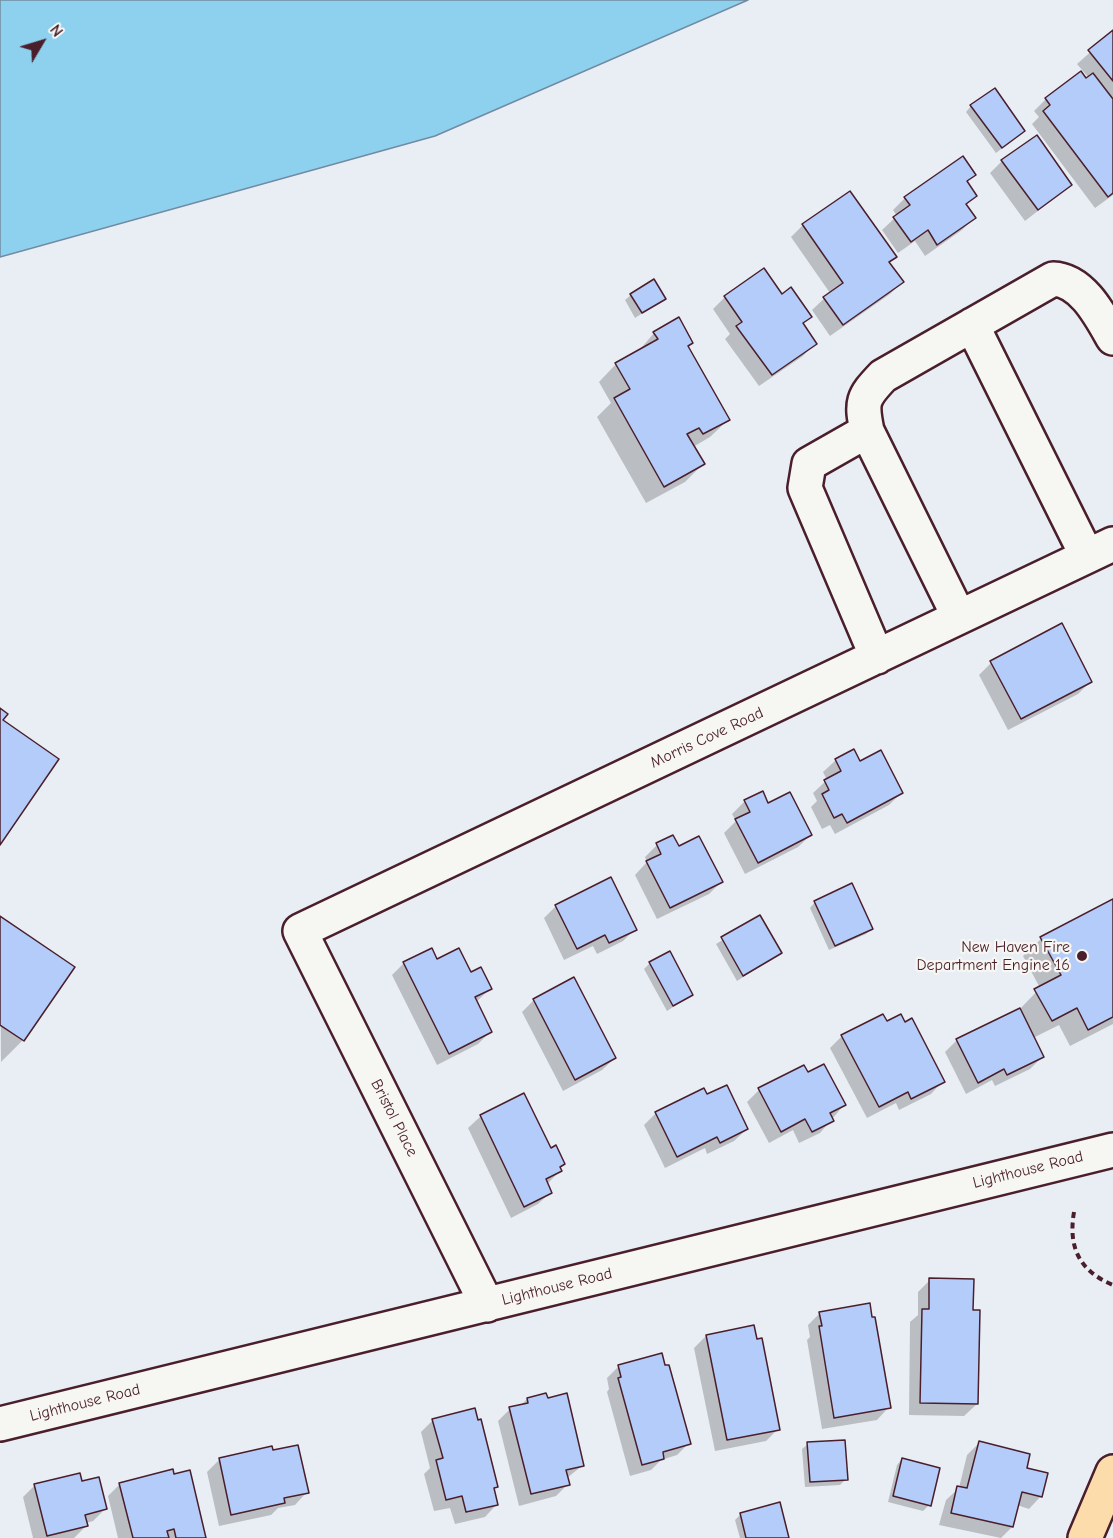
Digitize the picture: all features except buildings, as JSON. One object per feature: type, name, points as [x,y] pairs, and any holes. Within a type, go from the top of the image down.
[{"type":"main road","points":[[1085,1538],[1113,1472]]},
{"type":"street","points":[[959,617],[867,431],[862,406],[867,393],[883,376],[1053,279],[1065,280],[1098,311],[1113,338]]},
{"type":"street","points":[[972,325],[1100,550]]},
{"type":"street","points":[[867,431],[809,464],[806,488],[877,657]]},
{"type":"street","name":"Morris Cove Road","points":[[300,931],[1100,550]]},
{"type":"street","name":"Bristol Place","points":[[300,931],[487,1305]]},
{"type":"street","name":"Lighthouse Road","points":[[0,1424],[1113,1150]]},
{"type":"path","points":[[1074,1212],[1071,1228],[1073,1245],[1082,1262],[1097,1279],[1113,1285]]},
{"type":"water","points":[[0,0],[748,0],[435,136],[0,257]]},
{"type":"place","name":"New Haven Fire Department Engine 16","points":[[1082,956]]}]
